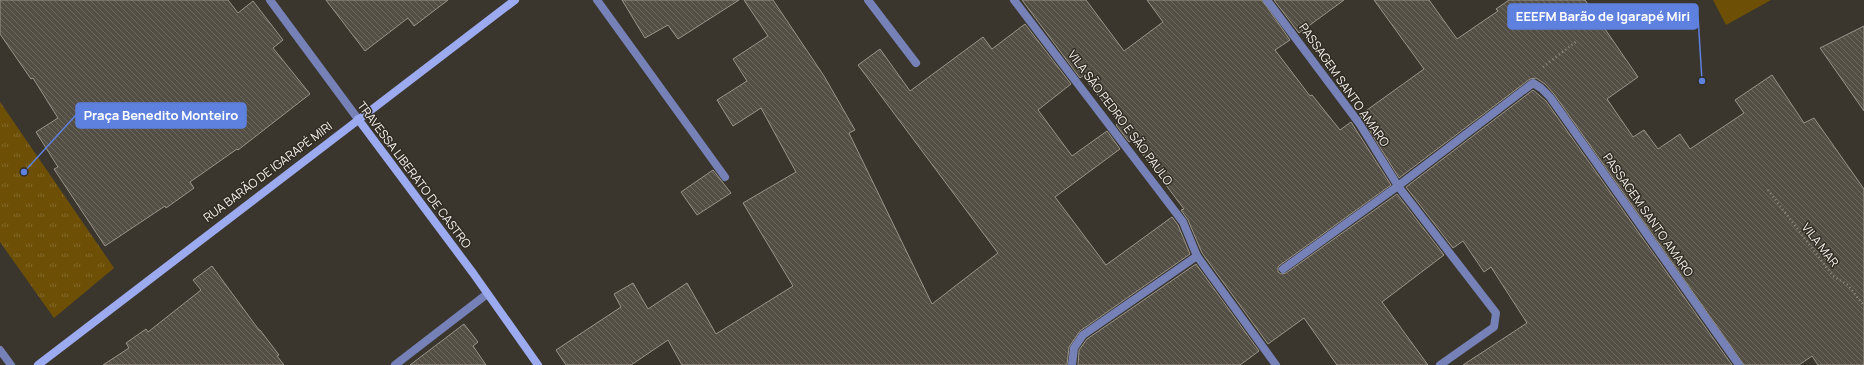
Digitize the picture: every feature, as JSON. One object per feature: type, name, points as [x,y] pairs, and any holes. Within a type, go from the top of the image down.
[{"type":"main road","name":"RUA BARÃO DE IGARAPÉ MIRI","points":[[38,365],[515,0]]},
{"type":"main road","name":"TRAVESSA LIBERATO DE CASTRO","points":[[358,119],[473,273],[538,365]]},
{"type":"street","name":"TRAVESSA LIBERATO DE CASTRO","points":[[270,0],[358,119]]},
{"type":"street","points":[[596,0],[725,177]]},
{"type":"street","points":[[868,0],[916,63]]},
{"type":"street","name":"VILA SÃO PEDRO E SÃO PAULO","points":[[1014,0],[1183,222],[1197,256],[1276,365]]},
{"type":"street","name":"PASSAGEM SANTO AMARO","points":[[1267,0],[1359,123],[1398,186],[1496,313],[1494,327],[1440,365]]},
{"type":"street","points":[[1283,269],[1398,186],[1533,83]]},
{"type":"street","name":"PASSAGEM SANTO AMARO","points":[[1533,83],[1541,88],[1550,97],[1739,365]]},
{"type":"street","points":[[1072,365],[1074,348],[1083,335],[1197,256]]},
{"type":"street","points":[[395,365],[487,294]]},
{"type":"street","points":[[0,350],[11,365]]},
{"type":"path","points":[[1533,83],[1540,69],[1577,40]]},
{"type":"path","name":"VILA MAR","points":[[1768,190],[1833,276],[1848,285],[1864,306]]},
{"type":"green space","points":[[1713,0],[1771,0],[1726,25]]},
{"type":"green space","points":[[0,102],[114,268],[54,318],[0,242]]},
{"type":"building","points":[[0,0],[228,0],[238,13],[253,1],[283,40],[273,48],[310,94],[238,150],[237,149],[190,182],[194,188],[166,208],[165,206],[105,246],[54,169],[58,167],[36,132],[58,118],[33,78],[31,79],[0,34]]},
{"type":"building","points":[[326,0],[448,0],[414,26],[408,18],[365,51]]},
{"type":"building","points":[[622,0],[739,0],[678,39],[668,25],[645,38]]},
{"type":"building","points":[[744,0],[773,0],[824,76],[855,130],[849,133],[932,304],[998,253],[858,65],[880,49],[910,91],[983,37],[992,49],[1025,24],[1071,84],[1038,110],[1072,156],[1107,131],[1120,149],[1055,197],[1106,265],[1172,217],[1178,225],[1190,254],[1080,331],[1069,347],[1067,365],[682,365],[668,340],[631,365],[566,365],[556,350],[621,307],[614,294],[633,283],[648,309],[687,283],[716,334],[793,286],[743,203],[796,172],[761,108],[733,126],[717,100],[747,81],[733,59],[768,36]]},
{"type":"building","points":[[1022,0],[1086,0],[1124,51],[1163,22],[1147,0],[1262,0],[1290,40],[1275,50],[1310,96],[1312,95],[1340,130],[1351,122],[1391,185],[1280,265],[1278,267],[1278,272],[1281,274],[1286,273],[1397,194],[1444,255],[1382,302],[1428,365],[1337,365],[1304,318],[1268,344],[1202,253],[1188,220],[1181,210],[1184,209],[1132,140],[1129,142],[1116,125],[1119,122],[1083,76],[1080,78]]},
{"type":"building","points":[[1274,0],[1344,0],[1299,33]]},
{"type":"building","points":[[1374,0],[1429,0],[1457,39],[1498,11],[1496,9],[1509,0],[1585,0],[1638,77],[1607,99],[1633,137],[1644,130],[1658,149],[1680,134],[1690,149],[1744,113],[1735,100],[1772,75],[1804,123],[1814,118],[1864,189],[1864,365],[1818,365],[1812,356],[1799,365],[1744,365],[1554,94],[1545,84],[1536,78],[1530,79],[1399,178],[1360,115],[1424,69]]},
{"type":"building","points":[[1864,26],[1864,111],[1820,48]]},
{"type":"building","points":[[1533,90],[1546,101],[1732,365],[1463,365],[1527,323],[1491,267],[1484,272],[1463,241],[1453,248],[1406,187]]},
{"type":"building","points":[[713,170],[731,193],[697,215],[681,192]]},
{"type":"building","points":[[1196,264],[1259,351],[1240,365],[1078,365],[1079,350],[1087,339]]},
{"type":"building","points":[[212,266],[279,355],[277,356],[284,365],[103,365],[129,348],[126,343],[146,329],[148,332],[201,290],[193,280]]},
{"type":"building","points":[[464,324],[478,342],[473,346],[486,365],[410,365]]},
{"type":"place","name":"EEEFM Barão de Igarapé Miri","points":[[1702,81]]},
{"type":"place","name":"Praça Benedito Monteiro","points":[[24,172]]}]
